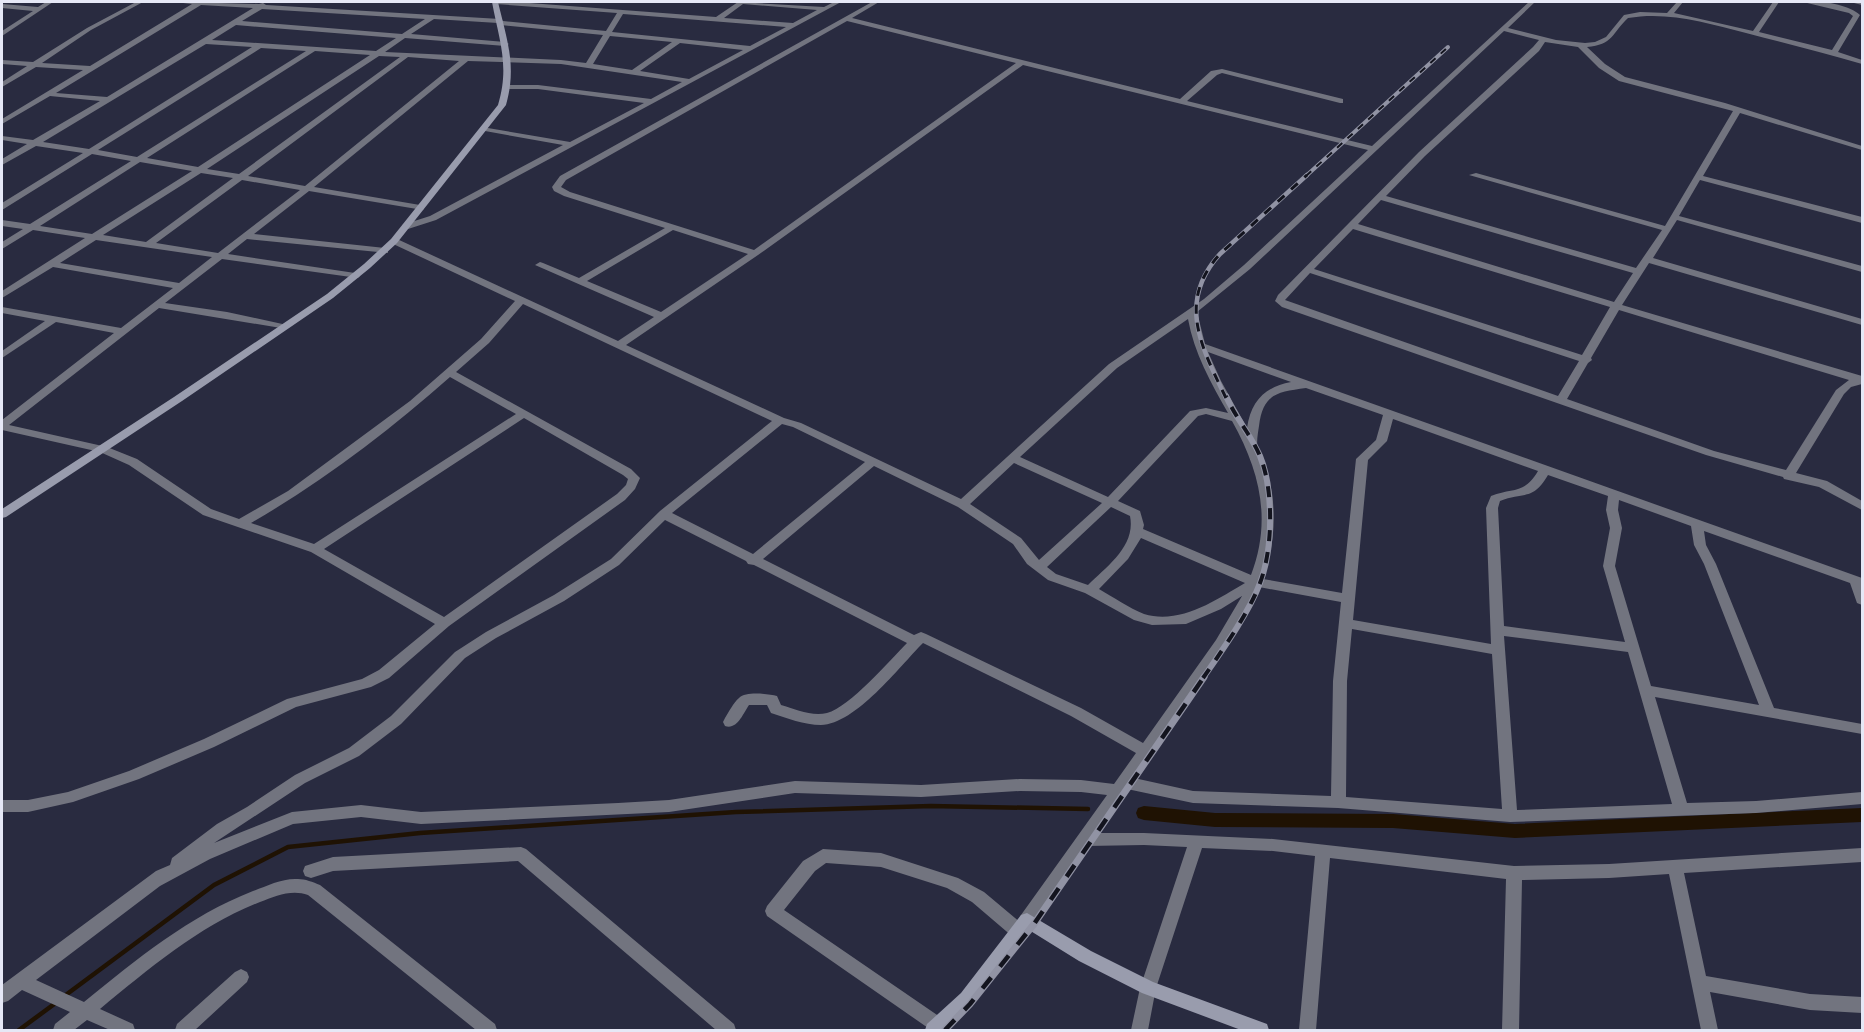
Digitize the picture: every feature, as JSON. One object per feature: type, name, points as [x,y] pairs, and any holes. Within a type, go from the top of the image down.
[{"type":"street","points":[[2,34],[50,2]]},
{"type":"street","points":[[2,85],[90,28],[140,2]]},
{"type":"street","points":[[185,2],[266,4],[500,22],[749,48]]},
{"type":"street","points":[[2,122],[202,2]]},
{"type":"street","points":[[2,514],[103,449],[283,327],[355,276],[394,241],[502,105],[509,87],[509,61],[495,2],[792,25]]},
{"type":"street","points":[[718,19],[742,2],[824,9]]},
{"type":"street","points":[[405,227],[433,218],[838,2]]},
{"type":"street","points":[[755,253],[567,194],[556,187],[563,178],[876,2]]},
{"type":"street","points":[[962,504],[1113,366],[1192,312],[1247,267],[1532,2]]},
{"type":"street","points":[[1668,16],[1680,2]]},
{"type":"street","points":[[1755,33],[1776,2]]},
{"type":"street","points":[[1806,2],[1856,13],[1852,28],[1834,52]]},
{"type":"street","points":[[1856,2],[1863,3]]},
{"type":"street","points":[[2,162],[266,4]]},
{"type":"street","points":[[2,6],[39,9]]},
{"type":"street","points":[[588,66],[621,12]]},
{"type":"street","points":[[1503,29],[1580,45],[1604,42],[1626,16],[1668,16],[1755,33],[1834,52],[1863,62]]},
{"type":"street","points":[[2,295],[432,17]]},
{"type":"street","points":[[848,19],[1374,149]]},
{"type":"street","points":[[236,23],[505,44]]},
{"type":"street","points":[[1544,38],[1536,49],[1487,92],[1351,225],[1281,297],[1280,301],[1285,305],[1710,453],[1823,484],[1863,506]]},
{"type":"street","points":[[633,73],[680,40]]},
{"type":"street","points":[[206,42],[377,54],[561,62],[689,81]]},
{"type":"street","points":[[1580,45],[1607,70],[1622,79],[1738,110],[1863,148]]},
{"type":"street","points":[[2,207],[259,46]]},
{"type":"street","points":[[2,246],[314,49]]},
{"type":"street","points":[[148,245],[407,55]]},
{"type":"street","points":[[2,426],[121,331],[359,148],[466,59]]},
{"type":"street","points":[[2,62],[90,68]]},
{"type":"street","points":[[620,344],[755,253],[1022,62]]},
{"type":"street","points":[[1182,101],[1214,73],[1222,71],[1235,72],[1340,101]]},
{"type":"street","points":[[509,87],[538,87],[650,101]]},
{"type":"street","points":[[48,94],[109,100]]},
{"type":"street","points":[[1561,400],[1587,360],[1616,306],[1667,229],[1738,110]]},
{"type":"street","points":[[485,129],[569,144]]},
{"type":"street","points":[[2,138],[199,169],[420,208]]},
{"type":"street","points":[[1473,175],[1667,229]]},
{"type":"street","points":[[1698,177],[1863,220]]},
{"type":"street","points":[[1380,197],[1639,272]]},
{"type":"street","points":[[1674,217],[1863,269]]},
{"type":"street","points":[[2,223],[355,276]]},
{"type":"street","points":[[1351,225],[1862,379]]},
{"type":"street","points":[[580,282],[671,228]]},
{"type":"street","points":[[244,236],[385,250]]},
{"type":"street","points":[[394,241],[780,420],[797,425],[962,504],[1017,541],[1025,555],[1038,568],[1064,583],[1090,590],[1139,617],[1170,621],[1186,619],[1203,612],[1255,582]]},
{"type":"street","points":[[1647,259],[1863,322]]},
{"type":"street","points":[[51,264],[179,286]]},
{"type":"street","points":[[540,265],[661,316]]},
{"type":"street","points":[[1309,270],[1587,360]]},
{"type":"street","points":[[239,524],[260,514],[302,487],[451,373],[485,341],[521,300]]},
{"type":"street","points":[[156,305],[227,315],[283,327]]},
{"type":"street","points":[[2,310],[121,331]]},
{"type":"street","points":[[1192,312],[1200,346],[1235,418],[1252,446],[1266,492],[1267,520],[1264,551],[1255,582],[1221,643],[1122,786],[1023,926],[967,999],[935,1028],[773,911],[809,866],[823,856],[881,860],[961,888],[1023,926],[1148,988],[1261,1030]]},
{"type":"street","points":[[2,355],[54,319]]},
{"type":"street","points":[[1200,346],[1859,582],[1863,600]]},
{"type":"street","points":[[2,806],[28,806],[68,798],[134,775],[209,743],[292,703],[366,683],[399,663],[444,623],[621,497],[631,486],[633,478],[627,472],[451,373]]},
{"type":"street","points":[[1788,476],[1840,392],[1847,385],[1862,379]]},
{"type":"street","points":[[1252,446],[1253,416],[1263,400],[1284,386],[1314,385]]},
{"type":"street","points":[[1038,568],[1110,502],[1194,413],[1206,411],[1235,418]]},
{"type":"street","points":[[1338,802],[1340,681],[1362,459],[1381,441],[1389,412]]},
{"type":"street","points":[[315,549],[523,414]]},
{"type":"street","points":[[2,996],[156,881],[222,828],[252,811],[300,778],[354,752],[396,720],[460,655],[491,634],[592,579],[615,562],[664,514],[780,420]]},
{"type":"street","points":[[2,426],[103,449],[133,462],[207,512],[315,549],[444,623]]},
{"type":"street","points":[[1012,458],[1136,514],[1139,522],[1138,532],[1130,548],[1090,590]]},
{"type":"street","points":[[752,561],[872,462]]},
{"type":"street","points":[[1509,816],[1498,650],[1492,508],[1496,499],[1504,494],[1517,495],[1536,486],[1545,469]]},
{"type":"street","points":[[1614,495],[1610,507],[1616,528],[1609,566],[1681,810]]},
{"type":"street","points":[[664,514],[752,561],[915,642]]},
{"type":"street","points":[[1697,524],[1700,545],[1710,564],[1769,712]]},
{"type":"street","points":[[1138,532],[1255,582],[1348,599]]},
{"type":"street","points":[[1345,623],[1498,650]]},
{"type":"street","points":[[1497,630],[1632,648]]},
{"type":"street","points":[[729,722],[745,700],[772,700],[776,709],[804,717],[825,719],[842,714],[921,637],[1076,712],[1145,752]]},
{"type":"street","points":[[1645,690],[1863,729]]},
{"type":"street","points":[[156,881],[205,854],[292,818],[361,811],[441,818],[669,806],[795,787],[921,791],[1020,785],[1122,786],[1193,797],[1338,802],[1509,816],[1756,807],[1863,798]]},
{"type":"street","points":[[1082,840],[1144,839],[1273,845],[1514,873],[1609,871],[1863,855]]},
{"type":"street","points":[[1140,1030],[1148,988],[1196,843]]},
{"type":"street","points":[[1308,1030],[1323,851]]},
{"type":"street","points":[[310,871],[333,864],[520,854],[728,1030]]},
{"type":"street","points":[[1675,866],[1708,1030]]},
{"type":"street","points":[[1512,1030],[1514,873]]},
{"type":"street","points":[[61,1030],[82,1009],[160,949],[199,923],[240,901],[297,885],[315,890],[489,1030]]},
{"type":"street","points":[[183,1030],[241,977]]},
{"type":"street","points":[[21,981],[127,1030]]},
{"type":"street","points":[[1700,983],[1810,1002],[1863,1005]]},
{"type":"waterway","points":[[63,997],[214,885],[288,847],[420,833],[736,812],[931,806],[1088,809]]},
{"type":"waterway","points":[[1144,813],[1215,820],[1393,821],[1515,831],[1862,815]]},
{"type":"waterway","points":[[19,1030],[57,1002]]},
{"type":"railway","points":[[1306,176],[1448,47]]},
{"type":"railway","points":[[1226,398],[1202,343],[1196,307],[1199,290],[1207,272],[1220,254],[1307,175]]},
{"type":"railway","points":[[1203,678],[1234,632],[1255,595],[1264,569],[1269,537],[1270,502],[1265,470],[1256,448],[1226,396]]},
{"type":"railway","points":[[945,1030],[970,1004],[1034,924],[1204,677]]}]
